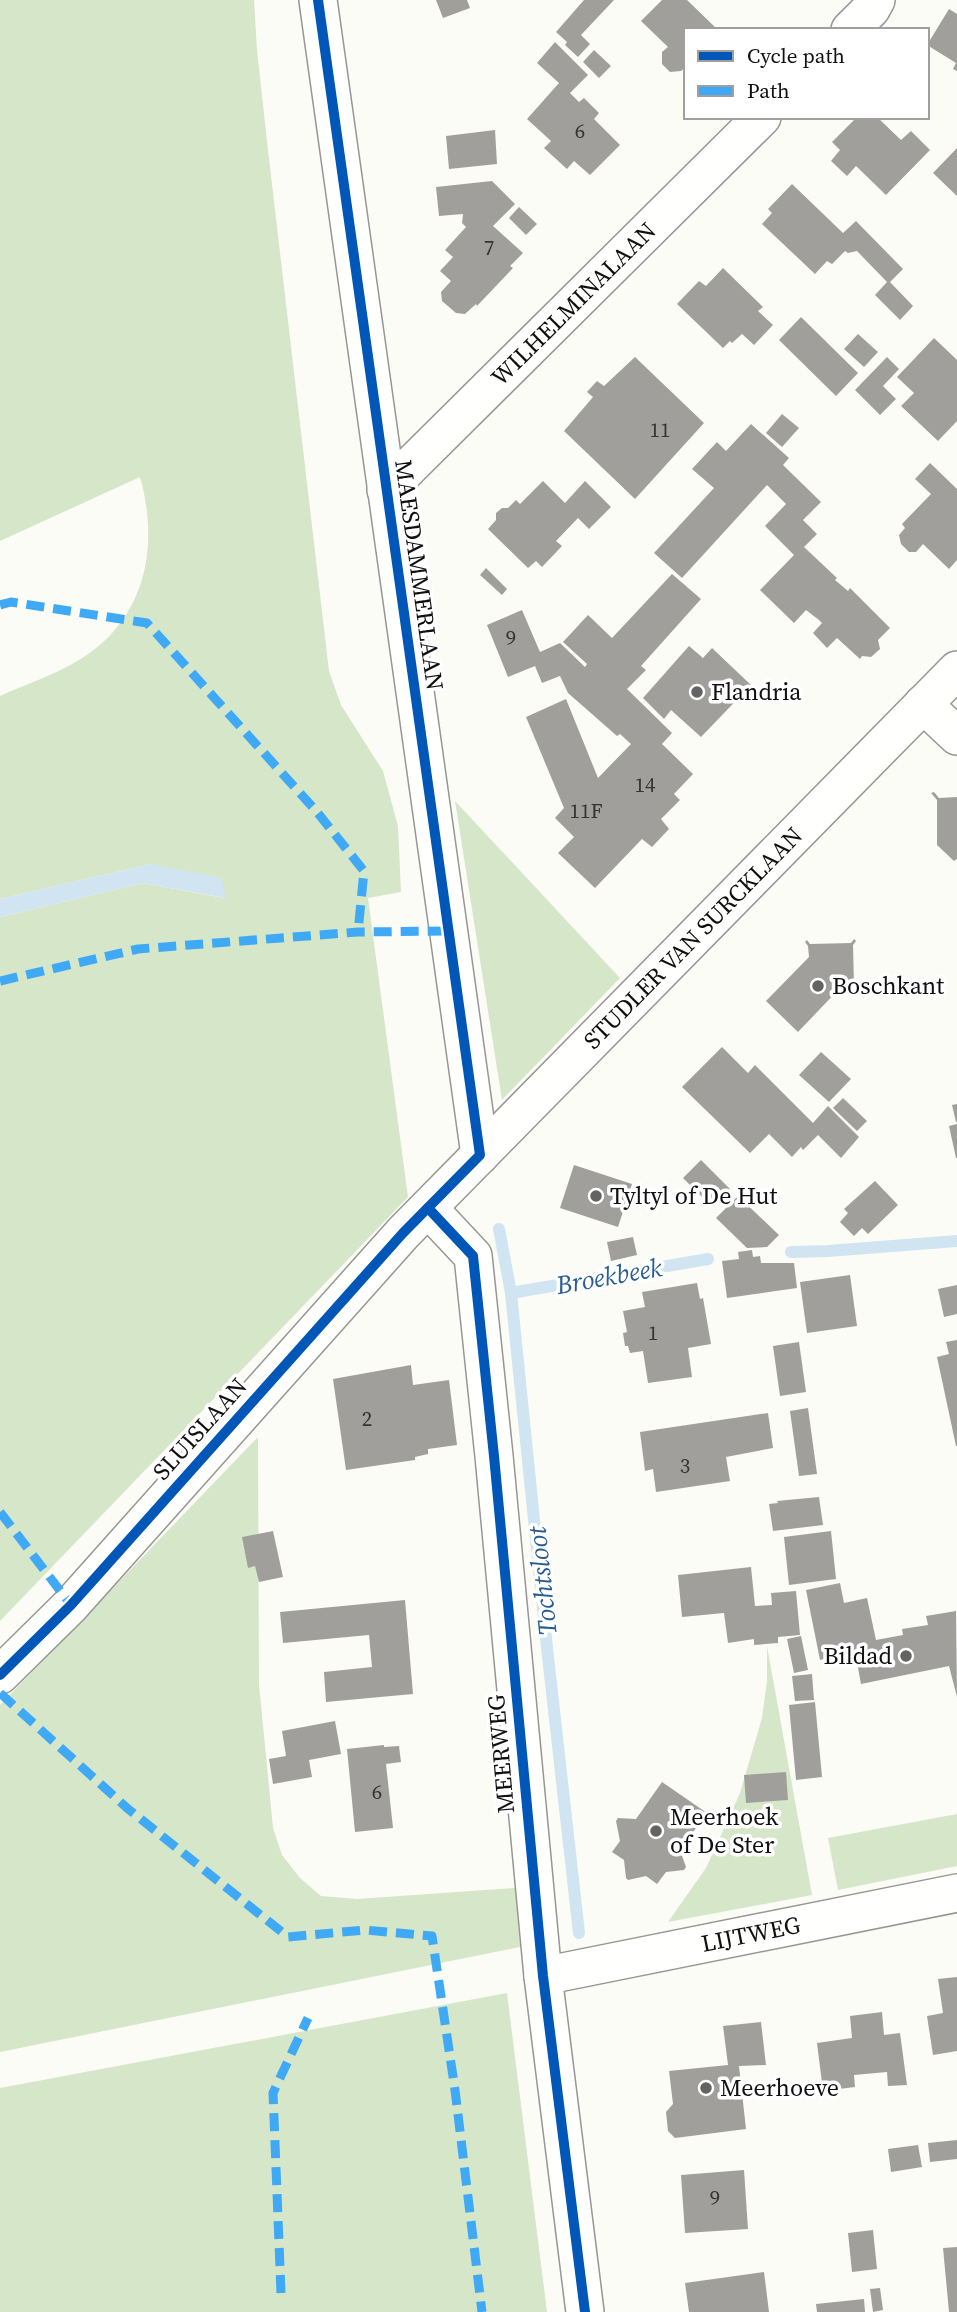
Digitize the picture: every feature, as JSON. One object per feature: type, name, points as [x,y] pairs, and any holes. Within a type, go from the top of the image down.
[{"type":"street","name":"MAESDAMMERLAAN","points":[[318,0],[481,1155]]},
{"type":"street","points":[[852,28],[876,0]]},
{"type":"street","name":"WILHELMINALAAN","points":[[386,490],[760,119]]},
{"type":"street","name":"STUDLER VAN SURCKLAAN","points":[[428,1208],[957,670]]},
{"type":"street","points":[[923,704],[957,736]]},
{"type":"street","name":"SLUISLAAN","points":[[0,1675],[71,1605],[428,1208]]},
{"type":"street","name":"MEERWEG","points":[[428,1208],[473,1256],[495,1457],[543,1976],[585,2312]]},
{"type":"street","name":"LIJTWEG","points":[[543,1976],[957,1893]]},
{"type":"green space","points":[[0,0],[254,0],[268,150],[329,671],[341,705],[383,771],[398,826],[401,892],[368,898],[408,1197],[0,1621],[0,917],[143,883],[224,898],[151,864],[0,899],[0,696],[79,660],[101,644],[119,625],[133,603],[142,580],[147,556],[148,530],[140,477],[0,541]]},
{"type":"green space","points":[[455,801],[620,978],[502,1100]]},
{"type":"green space","points":[[258,1437],[259,1684],[273,1828],[282,1855],[300,1878],[321,1896],[357,1899],[515,1888],[520,1947],[0,2052],[0,1705]]},
{"type":"green space","points":[[767,1646],[812,1895],[668,1922],[706,1868],[740,1793],[762,1718],[767,1681]]},
{"type":"green space","points":[[957,1814],[957,1866],[838,1890],[828,1838]]},
{"type":"green space","points":[[507,1993],[547,2312],[0,2312],[0,2088]]},
{"type":"water","points":[[151,864],[222,878],[225,898],[143,883],[0,917],[0,899]]},
{"type":"building","points":[[436,0],[467,0],[470,8],[443,18]]},
{"type":"building","points":[[584,0],[614,0],[581,35],[590,44],[578,57],[556,32]]},
{"type":"building","points":[[662,0],[687,0],[716,28],[684,28],[684,69],[670,72],[662,64],[662,52],[668,47],[641,21]]},
{"type":"building","points":[[949,9],[957,14],[957,71],[953,69],[956,63],[929,46],[929,42]]},
{"type":"building","points":[[555,42],[588,75],[570,93],[579,102],[584,98],[599,113],[594,119],[620,145],[590,175],[574,161],[567,169],[544,148],[551,141],[527,119],[559,83],[537,63]]},
{"type":"building","points":[[594,50],[611,66],[599,78],[583,62]]},
{"type":"building","points":[[855,119],[879,119],[901,140],[911,131],[930,150],[886,195],[856,166],[847,176],[831,161],[840,150],[832,142]]},
{"type":"building","points":[[495,130],[497,164],[449,169],[446,136]]},
{"type":"building","points":[[957,148],[957,196],[933,173]]},
{"type":"building","points":[[492,181],[515,204],[493,226],[523,253],[510,266],[513,268],[477,306],[476,304],[465,314],[456,313],[442,301],[441,292],[451,281],[440,271],[453,257],[445,250],[466,227],[462,223],[463,214],[439,216],[436,187]]},
{"type":"building","points":[[792,184],[843,233],[856,221],[903,269],[890,282],[913,306],[900,320],[875,295],[887,282],[857,251],[845,251],[832,264],[827,261],[815,274],[762,224],[772,213],[768,209]]},
{"type":"building","points":[[519,207],[537,224],[526,235],[509,218]]},
{"type":"building","points":[[723,268],[763,307],[758,311],[773,325],[754,345],[742,334],[723,348],[677,304],[699,281],[706,286]]},
{"type":"building","points":[[801,317],[858,373],[836,396],[779,340]]},
{"type":"building","points":[[858,334],[878,352],[864,367],[844,349]]},
{"type":"building","points":[[934,338],[957,360],[957,421],[938,441],[901,406],[914,393],[897,377]]},
{"type":"building","points":[[635,357],[704,423],[635,499],[564,431],[593,397],[587,392],[597,381],[604,386]]},
{"type":"building","points":[[887,357],[899,369],[883,386],[896,399],[880,415],[855,390]]},
{"type":"building","points":[[782,414],[799,428],[782,447],[766,433]]},
{"type":"building","points":[[751,424],[789,458],[783,465],[821,502],[803,520],[817,534],[804,547],[837,578],[835,580],[848,591],[850,588],[890,628],[878,640],[880,649],[871,657],[862,656],[860,659],[837,638],[827,648],[813,633],[822,623],[819,620],[806,610],[794,623],[760,590],[794,555],[765,526],[786,504],[767,485],[682,578],[654,553],[714,488],[692,469],[717,442],[726,451]]},
{"type":"building","points":[[930,463],[957,489],[957,560],[949,569],[923,544],[916,552],[909,552],[901,544],[899,535],[905,528],[902,524],[931,494],[915,479]]},
{"type":"building","points":[[543,481],[565,503],[585,481],[611,507],[589,529],[578,518],[556,541],[562,546],[542,567],[536,561],[528,568],[488,529],[496,520],[496,513],[502,508],[508,508],[516,500],[520,504]]},
{"type":"building","points":[[486,568],[507,589],[502,595],[480,575]]},
{"type":"building","points":[[672,574],[701,599],[641,666],[646,670],[627,689],[672,733],[662,744],[693,774],[674,794],[680,800],[661,819],[669,829],[652,847],[642,839],[595,888],[558,853],[574,837],[555,818],[564,808],[526,717],[566,699],[598,778],[631,744],[620,734],[617,736],[568,693],[560,676],[542,683],[535,666],[508,677],[487,625],[522,610],[540,652],[560,643],[585,667],[587,664],[563,642],[588,615],[612,638]]},
{"type":"building","name":"Flandria","points":[[689,646],[703,658],[712,648],[751,685],[701,737],[671,710],[664,719],[643,698]]},
{"type":"building","points":[[934,792],[939,798],[957,797],[957,859],[954,861],[937,845],[937,800],[931,793]]},
{"type":"building","name":"Boschkant","points":[[854,939],[854,985],[861,992],[852,987],[841,987],[798,1032],[766,1001],[809,957],[805,942],[807,940],[810,944],[851,943]]},
{"type":"building","points":[[722,1047],[748,1073],[755,1065],[813,1123],[828,1106],[859,1137],[841,1158],[818,1135],[792,1157],[769,1134],[750,1153],[682,1087]]},
{"type":"building","points":[[821,1052],[851,1079],[829,1102],[799,1075]]},
{"type":"building","points":[[843,1098],[867,1121],[857,1131],[833,1108]]},
{"type":"building","points":[[957,1104],[957,1122],[956,1122],[952,1105]]},
{"type":"building","points":[[957,1124],[957,1158],[956,1158],[949,1126]]},
{"type":"building","points":[[701,1160],[730,1189],[712,1207],[683,1178]]},
{"type":"building","name":"Tyltyl of De Hut","points":[[574,1165],[632,1184],[618,1227],[560,1208]]},
{"type":"building","points":[[875,1181],[898,1205],[868,1234],[862,1228],[854,1236],[840,1222],[848,1213],[844,1209]]},
{"type":"building","points":[[738,1196],[779,1235],[767,1247],[747,1248],[716,1218]]},
{"type":"building","points":[[633,1237],[637,1255],[611,1261],[607,1242]]},
{"type":"building","points":[[752,1250],[753,1257],[760,1256],[761,1263],[794,1263],[797,1288],[727,1298],[722,1261],[739,1259],[738,1252]]},
{"type":"building","points":[[850,1275],[857,1326],[807,1333],[800,1282]]},
{"type":"building","points":[[697,1283],[700,1299],[703,1298],[711,1344],[688,1348],[692,1377],[648,1383],[643,1351],[630,1353],[628,1346],[625,1346],[623,1333],[627,1332],[623,1311],[645,1307],[642,1292]]},
{"type":"building","points":[[957,1285],[957,1314],[944,1317],[938,1289]]},
{"type":"building","points":[[957,1340],[956,1446],[937,1357],[949,1354],[946,1342]]},
{"type":"building","points":[[799,1342],[806,1392],[780,1396],[773,1346]]},
{"type":"building","points":[[411,1365],[413,1385],[449,1380],[457,1445],[428,1449],[428,1454],[415,1457],[415,1460],[346,1470],[333,1379]]},
{"type":"building","points":[[808,1408],[817,1474],[799,1476],[790,1411]]},
{"type":"building","points":[[768,1413],[773,1448],[726,1457],[730,1481],[656,1492],[653,1469],[645,1471],[640,1432]]},
{"type":"building","points":[[819,1497],[823,1525],[773,1531],[769,1504]]},
{"type":"building","points":[[273,1531],[283,1577],[259,1582],[255,1566],[248,1568],[242,1537]]},
{"type":"building","points":[[831,1531],[836,1579],[789,1585],[784,1537]]},
{"type":"building","points":[[751,1567],[755,1606],[772,1605],[771,1593],[796,1591],[800,1635],[778,1637],[778,1643],[754,1645],[754,1639],[728,1643],[724,1613],[682,1617],[678,1575]]},
{"type":"building","points":[[840,1583],[844,1603],[867,1598],[876,1640],[903,1635],[902,1629],[928,1625],[926,1616],[956,1611],[957,1697],[949,1666],[861,1684],[855,1652],[820,1660],[806,1590]]},
{"type":"building","points":[[405,1600],[413,1694],[326,1702],[324,1672],[372,1667],[369,1635],[283,1643],[280,1612]]},
{"type":"building","points":[[801,1636],[808,1670],[794,1673],[787,1639]]},
{"type":"building","points":[[812,1674],[814,1700],[795,1701],[792,1676]]},
{"type":"building","points":[[815,1702],[822,1777],[796,1780],[789,1705]]},
{"type":"building","points":[[335,1721],[341,1754],[309,1760],[312,1777],[273,1784],[269,1759],[286,1756],[282,1731]]},
{"type":"building","points":[[399,1746],[401,1762],[386,1764],[393,1828],[355,1832],[347,1749]]},
{"type":"building","points":[[786,1772],[788,1800],[746,1803],[744,1775]]},
{"type":"building","name":"Meerhoek of De Ster","points":[[662,1782],[707,1813],[680,1850],[686,1867],[684,1870],[666,1872],[657,1884],[646,1876],[628,1880],[624,1860],[612,1852],[620,1841],[616,1821],[618,1818],[636,1819]]},
{"type":"building","points":[[957,1977],[957,2051],[933,2055],[927,2016],[943,2013],[938,1979]]},
{"type":"building","points":[[882,2012],[884,2035],[900,2033],[907,2085],[888,2086],[887,2072],[854,2075],[855,2087],[823,2091],[817,2043],[852,2038],[850,2016]]},
{"type":"building","name":"Meerhoeve","points":[[761,2022],[766,2065],[739,2066],[746,2129],[675,2138],[668,2131],[666,2112],[673,2104],[669,2071],[728,2065],[723,2026]]},
{"type":"building","points":[[957,2140],[957,2159],[930,2162],[928,2143]]},
{"type":"building","points":[[918,2145],[922,2167],[891,2172],[888,2149]]},
{"type":"building","points":[[744,2170],[748,2229],[685,2233],[681,2175]]},
{"type":"building","points":[[873,2230],[877,2269],[852,2272],[848,2233]]},
{"type":"building","points":[[957,2247],[957,2312],[949,2312],[943,2248]]},
{"type":"building","points":[[764,2272],[769,2312],[689,2312],[685,2283]]},
{"type":"building","points":[[880,2288],[883,2310],[873,2312],[870,2289]]},
{"type":"building","points":[[864,2299],[865,2312],[817,2312],[816,2304]]},
{"type":"waterway","name":"Tochtsloot","points":[[499,1229],[511,1293],[579,1933]]},
{"type":"waterway","name":"Broekbeek","points":[[791,1252],[957,1241]]},
{"type":"waterway","name":"Broekbeek","points":[[511,1293],[708,1259]]},
{"type":"marked path","points":[[0,605],[11,602],[147,623],[317,812],[364,871],[358,932]]},
{"type":"marked path","points":[[0,981],[138,949],[358,932],[450,931]]},
{"type":"marked path","points":[[0,1512],[71,1605]]},
{"type":"marked path","points":[[0,1693],[127,1808],[288,1937],[365,1930],[432,1936],[455,2090],[482,2312]]},
{"type":"marked path","points":[[281,2293],[273,2093],[308,2018]]},
{"type":"cycle path","points":[[0,1675],[71,1605],[403,1233],[480,1155],[318,0]]},
{"type":"cycle path","points":[[428,1208],[473,1256],[543,1976],[585,2312]]},
{"type":"place","name":"Flandria","points":[[697,692]]},
{"type":"place","name":"Boschkant","points":[[818,986]]},
{"type":"place","name":"Tyltyl of De Hut","points":[[596,1196]]},
{"type":"place","name":"Bildad","points":[[906,1656]]},
{"type":"place","name":"Meerhoek of De Ster","points":[[656,1831]]},
{"type":"place","name":"Meerhoeve","points":[[706,2088]]}]
